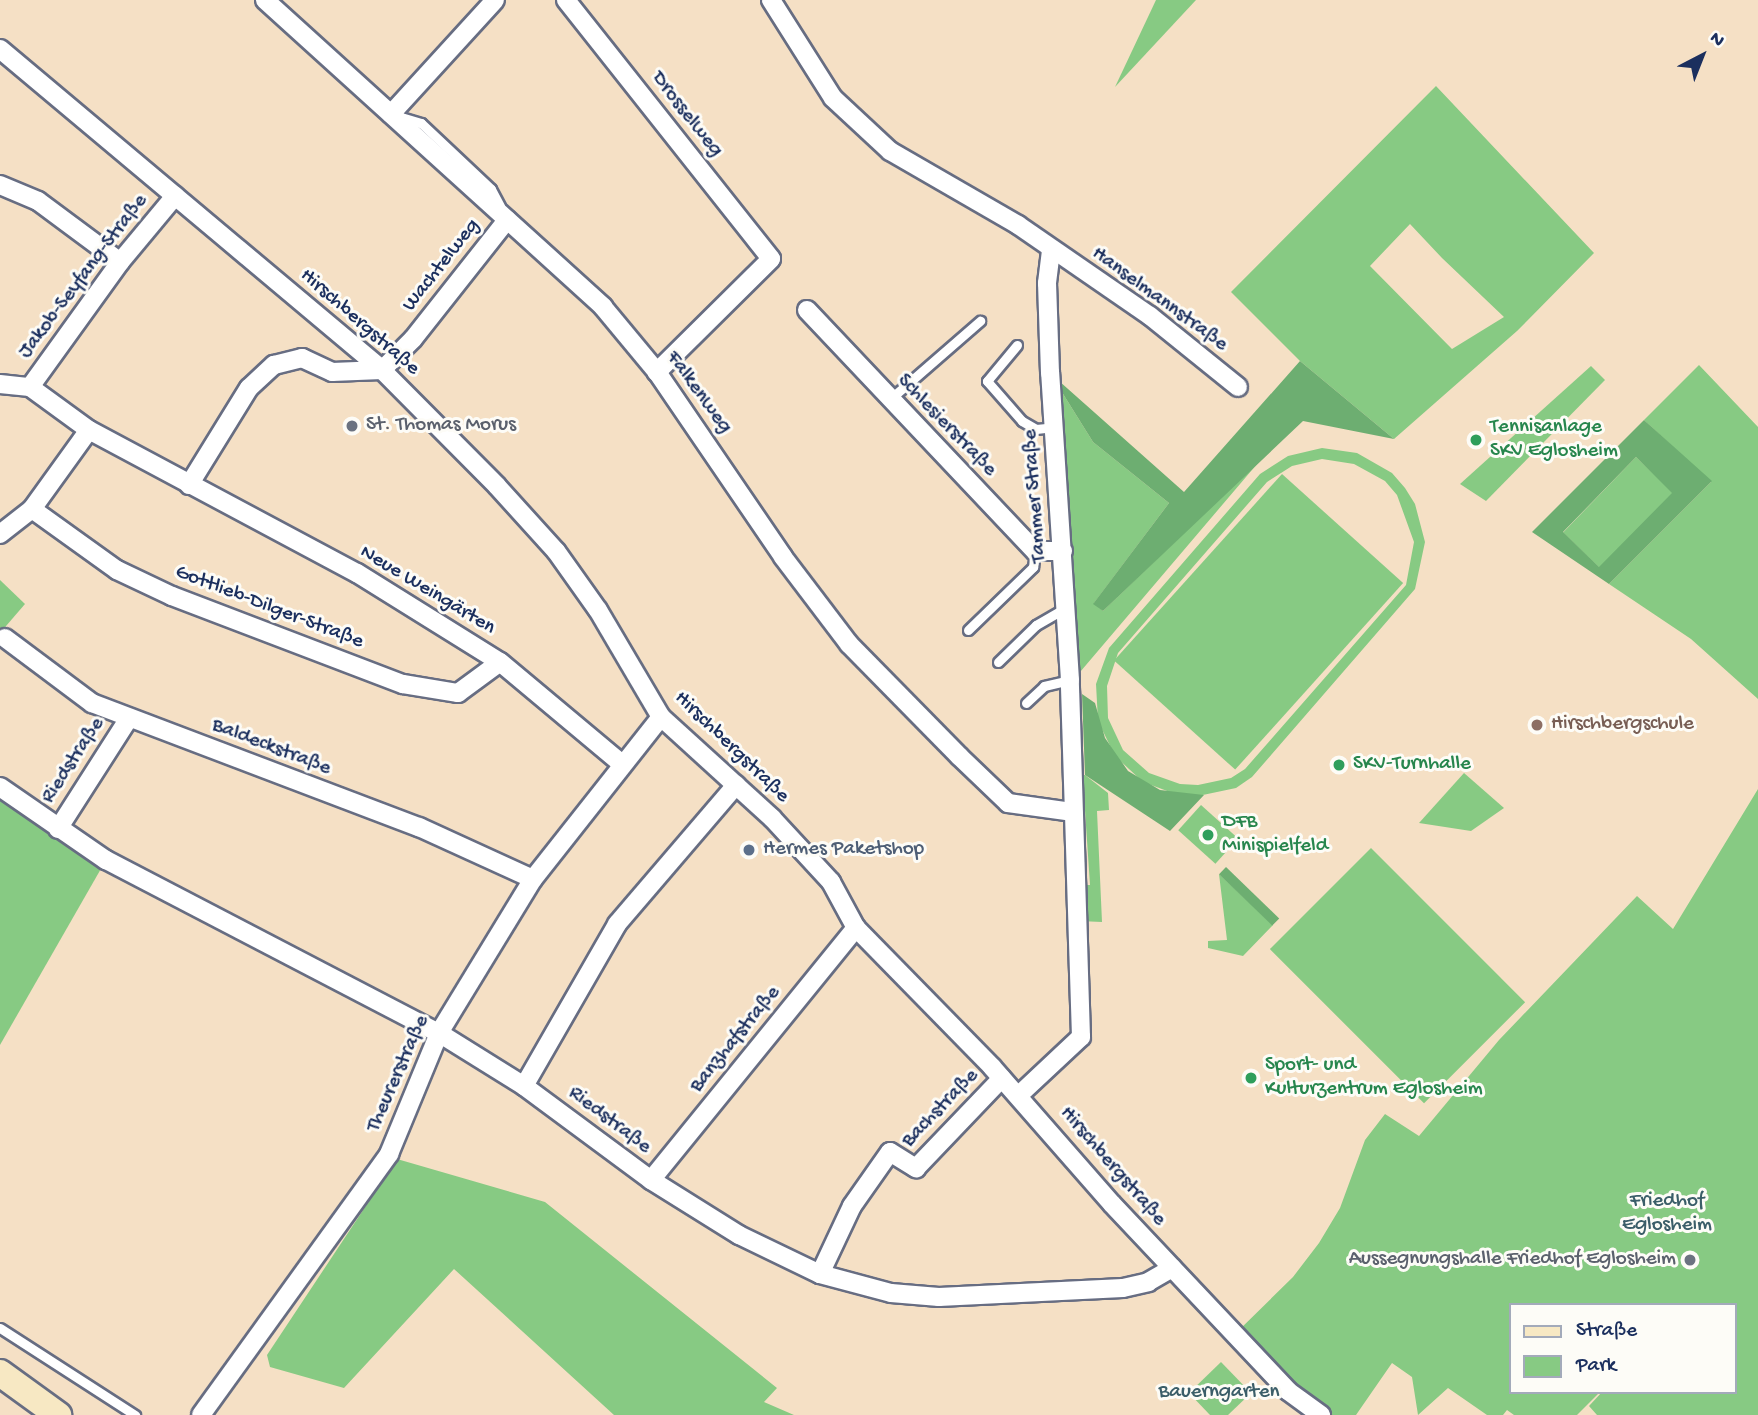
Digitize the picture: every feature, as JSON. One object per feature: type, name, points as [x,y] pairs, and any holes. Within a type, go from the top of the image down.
[{"type":"main road","points":[[0,1373],[58,1415]]},
{"type":"street","name":"Falkenweg","points":[[265,0],[603,307],[657,372],[783,557],[849,644],[1008,803],[1073,812]]},
{"type":"street","points":[[391,114],[495,0]]},
{"type":"street","name":"Drosselweg","points":[[566,0],[771,259],[657,372]]},
{"type":"street","points":[[771,0],[833,97],[890,151],[1018,225],[1051,252]]},
{"type":"street","name":"Hirschbergstraße","points":[[0,49],[382,370],[556,551],[598,610],[661,717],[736,785],[831,882],[856,928],[1019,1095],[1172,1268],[1288,1391],[1321,1415]]},
{"type":"street","points":[[0,185],[38,201],[120,262]]},
{"type":"street","name":"Jakob-Seyfang-Straße","points":[[30,387],[120,262],[175,196]]},
{"type":"street","name":"Wachtelweg","points":[[382,370],[413,340],[508,220]]},
{"type":"street","name":"Hanselmannstraße","points":[[1051,252],[1150,316],[1238,387]]},
{"type":"street","name":"Tammer Straße","points":[[1019,1095],[1081,1037],[1070,680],[1047,283],[1051,252]]},
{"type":"street","name":"Schlesierstraße","points":[[807,310],[1035,551]]},
{"type":"street","points":[[190,485],[249,388],[274,365],[302,358],[332,372],[382,370]]},
{"type":"street","points":[[0,384],[30,387]]},
{"type":"street","name":"Neue Weingärten","points":[[30,387],[89,430],[357,573],[500,662],[622,764]]},
{"type":"street","points":[[0,534],[32,509],[89,430]]},
{"type":"street","name":"Gottlieb-Dilger-Straße","points":[[32,509],[87,552],[128,575],[403,684],[458,693],[500,662]]},
{"type":"street","points":[[1035,551],[1063,551]]},
{"type":"street","name":"Baldeckstraße","points":[[5,638],[92,703],[419,827],[533,879]]},
{"type":"street","name":"Theurerstraße","points":[[201,1415],[389,1154],[439,1033],[533,879],[661,717]]},
{"type":"street","name":"Riedstraße","points":[[58,829],[129,718]]},
{"type":"street","points":[[524,1086],[617,924],[736,785]]},
{"type":"street","name":"Riedstraße","points":[[0,787],[106,860],[439,1033],[524,1086],[651,1180],[739,1235],[821,1274],[891,1293],[939,1297],[1124,1288],[1147,1282],[1172,1268]]},
{"type":"street","name":"Banzhafstraße","points":[[651,1180],[856,928]]},
{"type":"street","name":"Bachstraße","points":[[821,1274],[852,1206],[890,1152],[916,1168],[1002,1078]]},
{"type":"lane","points":[[890,400],[980,321]]},
{"type":"lane","points":[[1017,345],[987,381],[1022,421],[1036,429],[1054,427]]},
{"type":"lane","points":[[968,630],[1033,567],[1035,551]]},
{"type":"lane","points":[[998,662],[1036,625],[1064,609]]},
{"type":"lane","points":[[1026,703],[1044,686],[1070,680]]},
{"type":"lane","points":[[0,1328],[135,1415]]},
{"type":"green space","points":[[1156,0],[1196,0],[1115,87]]},
{"type":"green space","points":[[1436,86],[1594,253],[1517,331],[1394,439],[1300,361],[1231,292]],"holes":[[[1410,224],[1504,317],[1452,349],[1370,266]]]},
{"type":"green space","points":[[1300,361],[1394,439],[1303,421],[1103,611],[1093,604],[1169,503],[1093,442],[1050,373],[1184,492]]},
{"type":"green space","points":[[1699,365],[1758,427],[1758,699],[1691,639],[1609,584],[1711,482],[1644,420]]},
{"type":"green space","points":[[1591,366],[1605,380],[1486,501],[1460,484]]},
{"type":"green space","points":[[1050,373],[1093,442],[1169,503],[1094,603],[1103,611],[1263,457],[1069,685]]},
{"type":"green space","points":[[1644,420],[1712,481],[1609,584],[1532,532]],"holes":[[[1636,457],[1672,493],[1599,567],[1563,532]]]},
{"type":"green space","points":[[1322,448],[1357,453],[1392,473],[1415,504],[1425,542],[1415,589],[1252,777],[1236,788],[1198,796],[1178,795],[1143,782],[1115,756],[1098,721],[1096,684],[1109,648],[1260,474],[1288,456]],"holes":[[[1322,459],[1354,464],[1385,481],[1397,495],[1414,542],[1406,585],[1245,769],[1231,778],[1198,785],[1180,784],[1149,773],[1123,750],[1108,718],[1107,686],[1118,653],[1267,482],[1292,466]]]},
{"type":"green space","points":[[1636,457],[1673,493],[1600,569],[1563,533]]},
{"type":"green space","points":[[1282,474],[1403,583],[1235,770],[1114,661]]},
{"type":"green space","points":[[0,580],[25,604],[0,633]]},
{"type":"green space","points":[[1082,694],[1095,703],[1105,738],[1128,771],[1160,790],[1204,795],[1170,831],[1085,775]]},
{"type":"green space","points":[[1464,773],[1504,808],[1471,831],[1419,823]]},
{"type":"green space","points":[[1085,775],[1108,793],[1109,810],[1097,811],[1102,922],[1079,921],[1077,885],[1090,885],[1084,796],[1072,793],[1072,776]]},
{"type":"green space","points":[[0,787],[106,860],[0,1045]]},
{"type":"green space","name":"Friedhof Eglosheim","points":[[1758,789],[1758,1415],[1597,1415],[1589,1406],[1600,1394],[1737,1394],[1737,1303],[1510,1303],[1510,1394],[1598,1394],[1577,1415],[1514,1415],[1507,1410],[1503,1415],[1487,1415],[1448,1388],[1418,1415],[1412,1377],[1392,1363],[1356,1415],[1321,1415],[1235,1334],[1293,1277],[1319,1243],[1340,1208],[1365,1140],[1385,1114],[1419,1136],[1499,1040],[1637,896],[1673,929]]},
{"type":"green space","name":"DFB Minispielfeld","points":[[1201,805],[1238,838],[1215,864],[1178,830]]},
{"type":"green space","points":[[1371,848],[1525,1002],[1424,1103],[1270,949]]},
{"type":"green space","points":[[1226,867],[1279,918],[1272,926],[1219,874]]},
{"type":"green space","points":[[1219,874],[1273,925],[1243,956],[1208,948],[1208,941],[1227,940]]},
{"type":"green space","points":[[397,1159],[545,1202],[777,1388],[764,1402],[794,1415],[614,1415],[454,1269],[344,1388],[270,1367],[267,1355]]},
{"type":"green space","name":"Bauerngarten","points":[[1221,1362],[1251,1393],[1228,1415],[1210,1415],[1189,1393]]},
{"type":"place","name":"St. Thomas Morus","points":[[352,426]]},
{"type":"place","name":"Tennisanlage SKV Eglosheim","points":[[1476,440]]},
{"type":"place","name":"Hirschbergschule","points":[[1537,725]]},
{"type":"place","name":"SKV-Turnhalle","points":[[1339,765]]},
{"type":"place","name":"DFB Minispielfeld","points":[[1208,835]]},
{"type":"place","name":"Hermes Paketshop","points":[[749,850]]},
{"type":"place","name":"Sport- und Kulturzentrum Eglosheim","points":[[1251,1078]]},
{"type":"place","name":"Aussegnungshalle Friedhof Eglosheim","points":[[1690,1260]]}]
